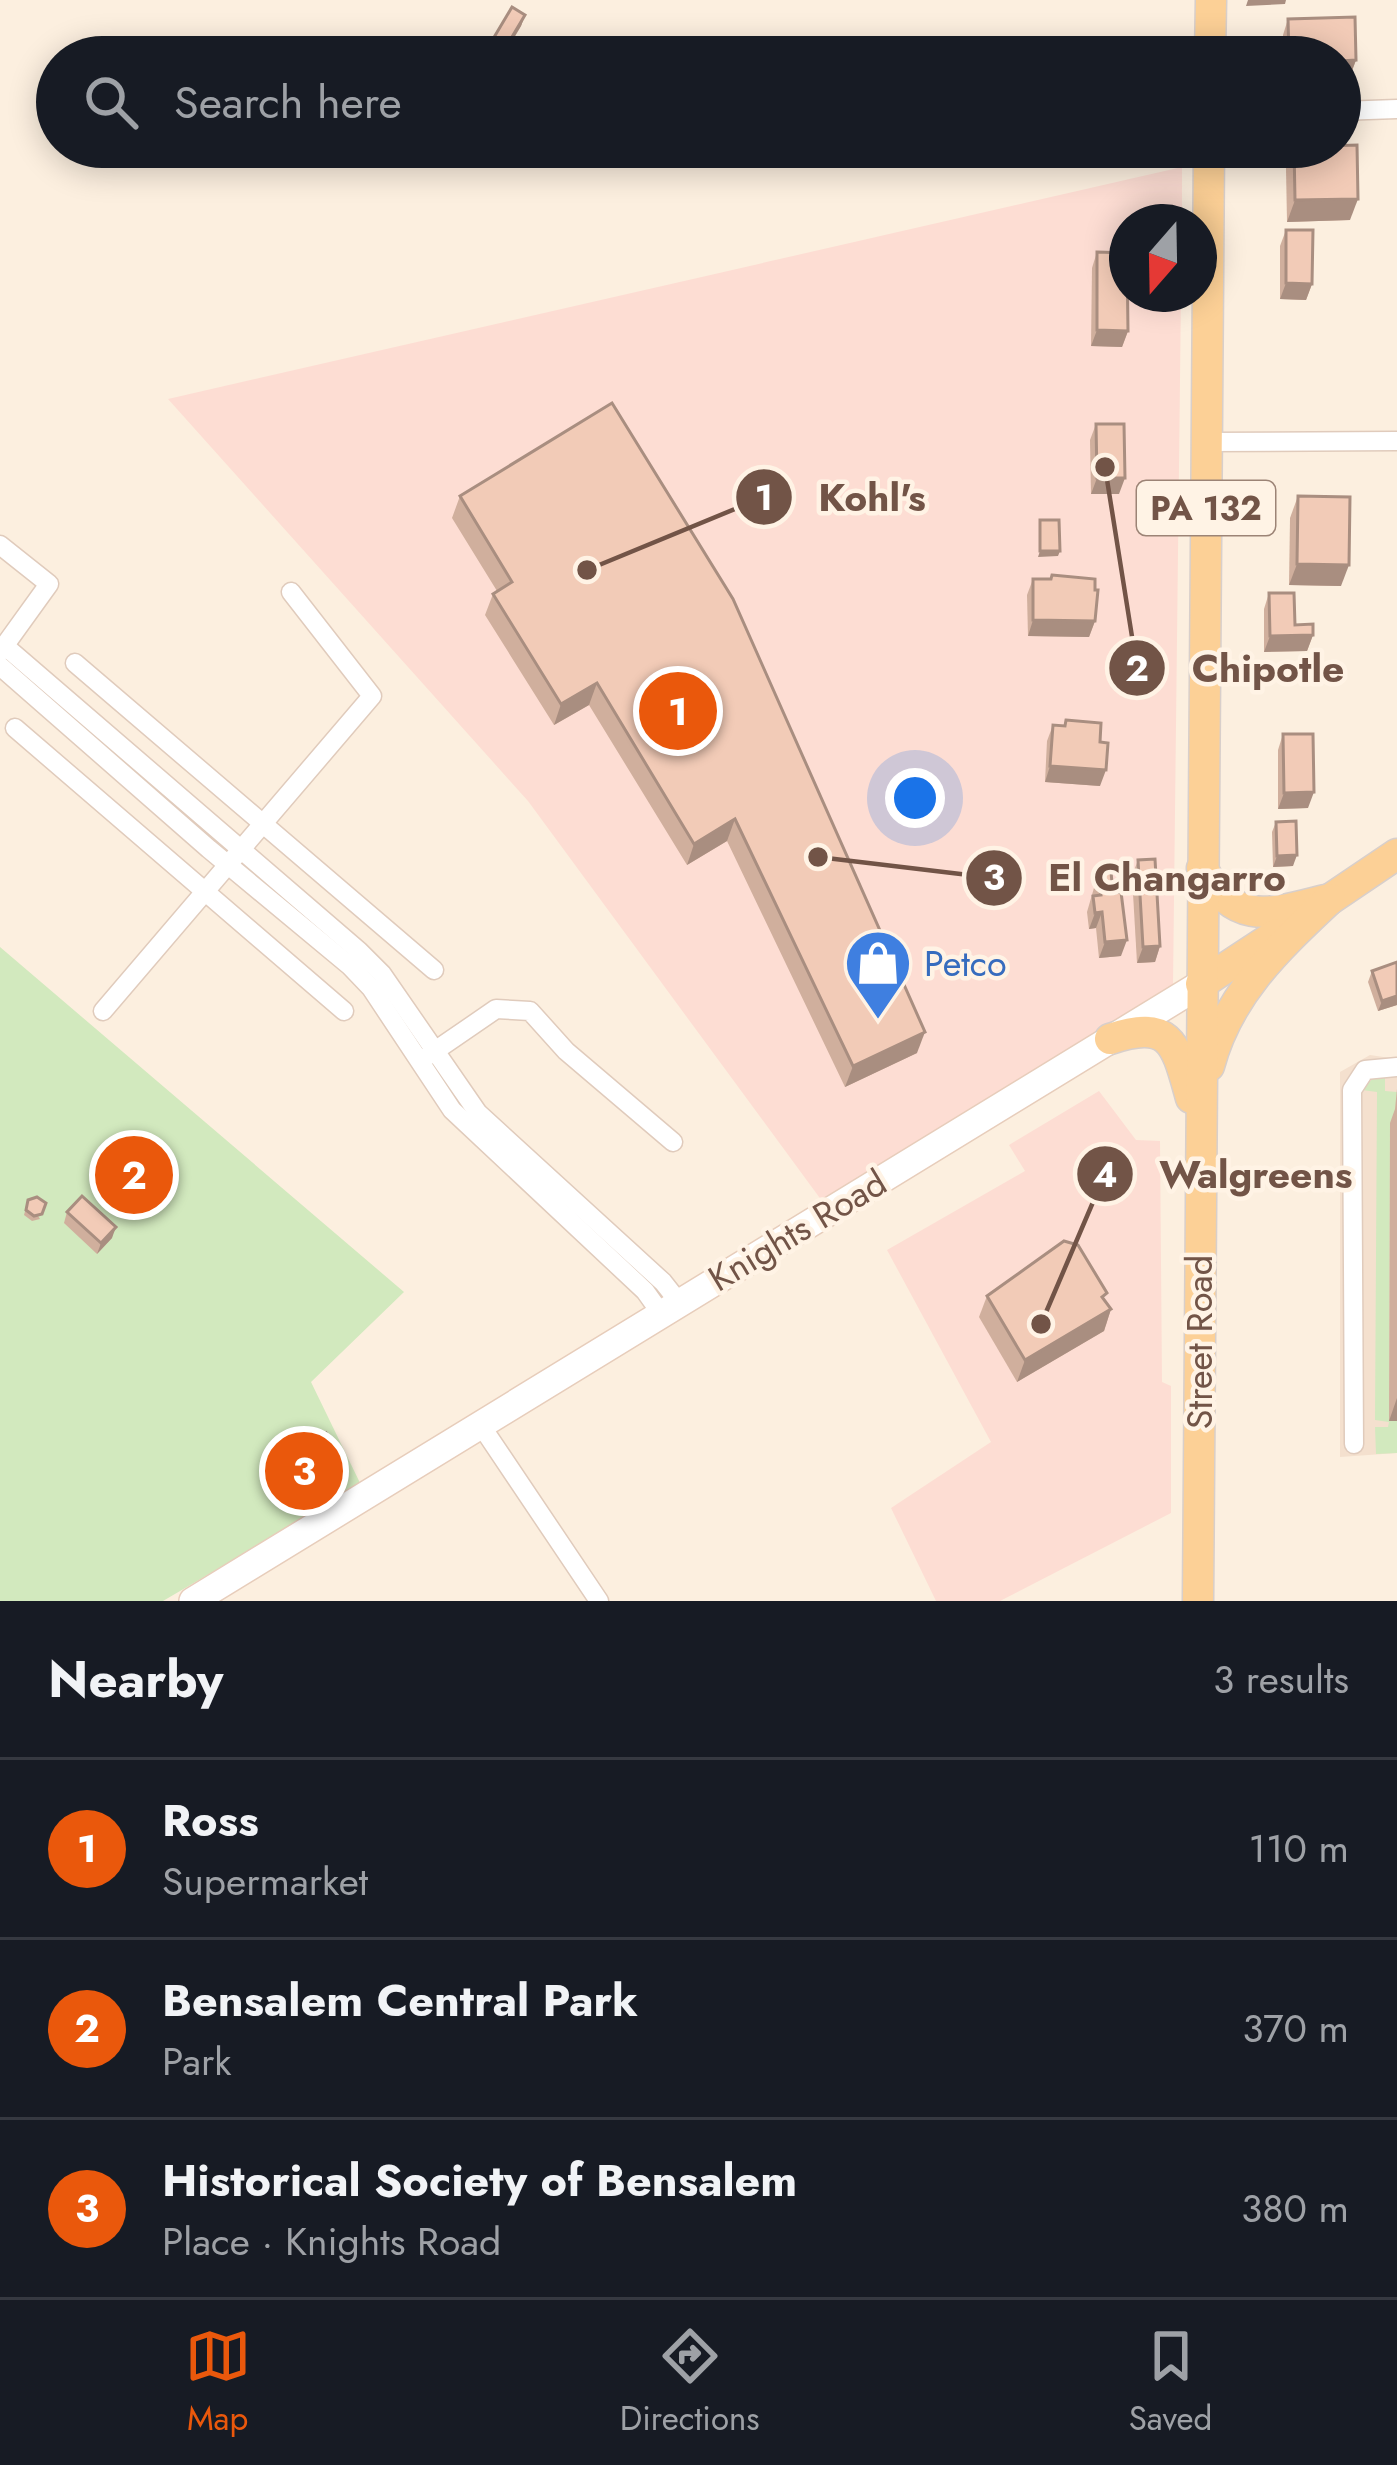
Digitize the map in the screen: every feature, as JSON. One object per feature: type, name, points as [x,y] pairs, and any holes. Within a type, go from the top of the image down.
[{"type":"main road","points":[[1210,36],[1211,0]]},
{"type":"main road","name":"Street Road","points":[[1198,1601],[1209,168]]},
{"type":"main road","name":"Knights Road","points":[[193,1601],[1202,983],[1397,854]]},
{"type":"main road","points":[[1202,868],[1226,900],[1252,913],[1330,899]]},
{"type":"main road","points":[[1200,1121],[1215,1043],[1236,1000],[1268,957],[1330,899]]},
{"type":"main road","points":[[1110,1039],[1152,1030],[1173,1045],[1200,1121]]},
{"type":"street","points":[[1361,110],[1397,109]]},
{"type":"street","points":[[1206,442],[1397,440]]},
{"type":"street","points":[[0,544],[49,584],[2,655]]},
{"type":"street","points":[[103,1010],[372,696],[291,592]]},
{"type":"street","points":[[2,655],[240,847],[382,974],[428,1056]]},
{"type":"street","points":[[2,655],[227,864],[350,966],[478,1113],[663,1282],[669,1306]]},
{"type":"street","points":[[75,663],[434,970]]},
{"type":"street","points":[[15,728],[344,1011]]},
{"type":"street","points":[[428,1056],[496,1009],[530,1010],[566,1051],[673,1142]]},
{"type":"street","points":[[1354,1444],[1352,1090],[1365,1070],[1397,1067]]},
{"type":"street","points":[[481,1424],[599,1601]]},
{"type":"shaded area","points":[[1182,168],[1182,204],[1109,204],[1109,312],[1181,312],[1173,985],[822,1201],[528,801],[168,399]]},
{"type":"shaded area","points":[[1370,1055],[1397,1059],[1397,1453],[1340,1457],[1340,1072]]},
{"type":"shaded area","points":[[1099,1091],[1136,1140],[1160,1141],[1162,1382],[1171,1386],[1171,1513],[1000,1601],[936,1601],[891,1508],[991,1442],[887,1250],[1025,1171],[1009,1145]]},
{"type":"green space","points":[[0,947],[404,1292],[311,1382],[361,1485],[163,1601],[0,1601]]},
{"type":"green space","points":[[1376,1075],[1385,1076],[1385,1091],[1397,1092],[1394,1123],[1390,1123],[1389,1420],[1397,1421],[1397,1453],[1376,1454],[1375,1427],[1388,1427],[1389,1422],[1375,1420],[1377,1092],[1362,1090]]},
{"type":"building","points":[[512,7],[525,15],[513,36],[495,36]]},
{"type":"building","points":[[1355,17],[1355,36],[1288,36],[1288,19]]},
{"type":"building","points":[[1294,168],[1357,168],[1358,199],[1295,200]]},
{"type":"building","points":[[1286,230],[1313,230],[1312,284],[1286,283]]},
{"type":"building","points":[[1097,252],[1109,252],[1109,312],[1128,312],[1128,331],[1097,330]]},
{"type":"building","points":[[612,403],[733,599],[925,1032],[853,1066],[735,819],[694,844],[597,683],[561,704],[493,594],[512,582],[460,496]]},
{"type":"building","points":[[1096,424],[1124,424],[1125,478],[1097,478]]},
{"type":"building","points":[[1298,496],[1350,497],[1349,565],[1297,564]]},
{"type":"building","points":[[1040,520],[1059,520],[1060,551],[1040,551]]},
{"type":"building","points":[[1052,575],[1095,579],[1095,621],[1033,620],[1033,579],[1051,579]]},
{"type":"building","points":[[1269,593],[1294,593],[1295,625],[1313,624],[1313,635],[1270,636]]},
{"type":"building","points":[[1066,720],[1101,723],[1100,742],[1108,743],[1106,770],[1050,766],[1053,725],[1065,726]]},
{"type":"building","points":[[1283,734],[1313,734],[1314,792],[1284,793]]},
{"type":"building","points":[[1296,821],[1297,855],[1277,856],[1276,822]]},
{"type":"building","points":[[1155,859],[1160,946],[1143,947],[1138,860]]},
{"type":"building","points":[[1111,872],[1113,893],[1121,892],[1127,940],[1105,942],[1102,912],[1095,913],[1093,896],[1101,895],[1098,874]]},
{"type":"building","points":[[1397,962],[1397,996],[1382,1001],[1372,971]]},
{"type":"building","points":[[82,1196],[116,1227],[101,1243],[67,1212]]},
{"type":"building","points":[[37,1197],[46,1203],[42,1214],[34,1216],[26,1210],[28,1200]]},
{"type":"building","points":[[1064,1241],[1078,1245],[1107,1293],[1102,1297],[1111,1309],[1025,1360],[987,1296]]},
{"type":"building","points":[[326,1433],[336,1452],[288,1475],[283,1458],[298,1450],[294,1443],[305,1437],[308,1443]]},
{"type":"place","name":"Chipotle","points":[[1105,467]]},
{"type":"place","name":"Kohl's","points":[[587,570]]},
{"type":"place","name":"Ross","points":[[678,711]]},
{"type":"place","name":"El Changarro","points":[[818,857]]},
{"type":"place","name":"Petco","points":[[878,1022]]},
{"type":"place","name":"Bensalem Central Park","points":[[134,1175]]},
{"type":"place","name":"Walgreens","points":[[1041,1324]]},
{"type":"place","name":"Historical Society of Bensalem","points":[[304,1471]]}]
